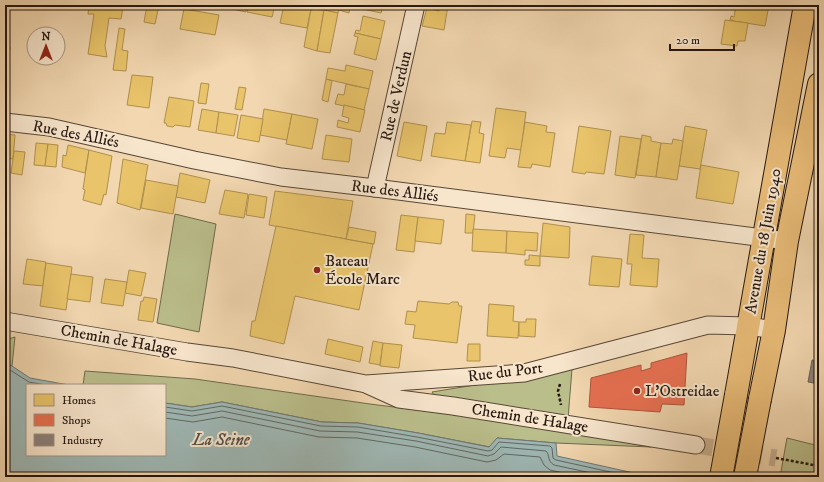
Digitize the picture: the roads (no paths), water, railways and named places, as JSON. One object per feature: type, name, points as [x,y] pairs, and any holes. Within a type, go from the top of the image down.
[{"type":"main road","name":"Avenue du 18 Juin 1940","points":[[722,477],[805,5]]},
{"type":"main road","name":"Avenue du 18 Juin 1940","points":[[745,477],[774,330],[787,241],[819,84]]},
{"type":"street","name":"Rue de Verdun","points":[[375,188],[416,5]]},
{"type":"street","name":"Rue des Alliés","points":[[5,122],[49,127],[194,160],[281,177],[787,241]]},
{"type":"street","name":"Chemin de Halage","points":[[5,321],[187,352],[233,358]]},
{"type":"street","name":"Rue du Port","points":[[233,358],[366,384],[524,373],[708,325],[748,326],[774,330]]},
{"type":"street","name":"Chemin de Halage","points":[[366,384],[399,399],[453,406],[696,445]]},
{"type":"water","name":"La Seine","points":[[5,365],[12,366],[30,378],[63,384],[26,384],[26,456],[166,456],[166,403],[192,407],[222,402],[322,422],[358,423],[489,447],[497,438],[556,443],[557,456],[652,477],[5,477]]},
{"type":"tunnel","points":[[696,445],[776,458]]},
{"type":"place","name":"Bateau École Marc","points":[[317,270]]},
{"type":"place","name":"L'Ostreidae","points":[[637,391]]}]
